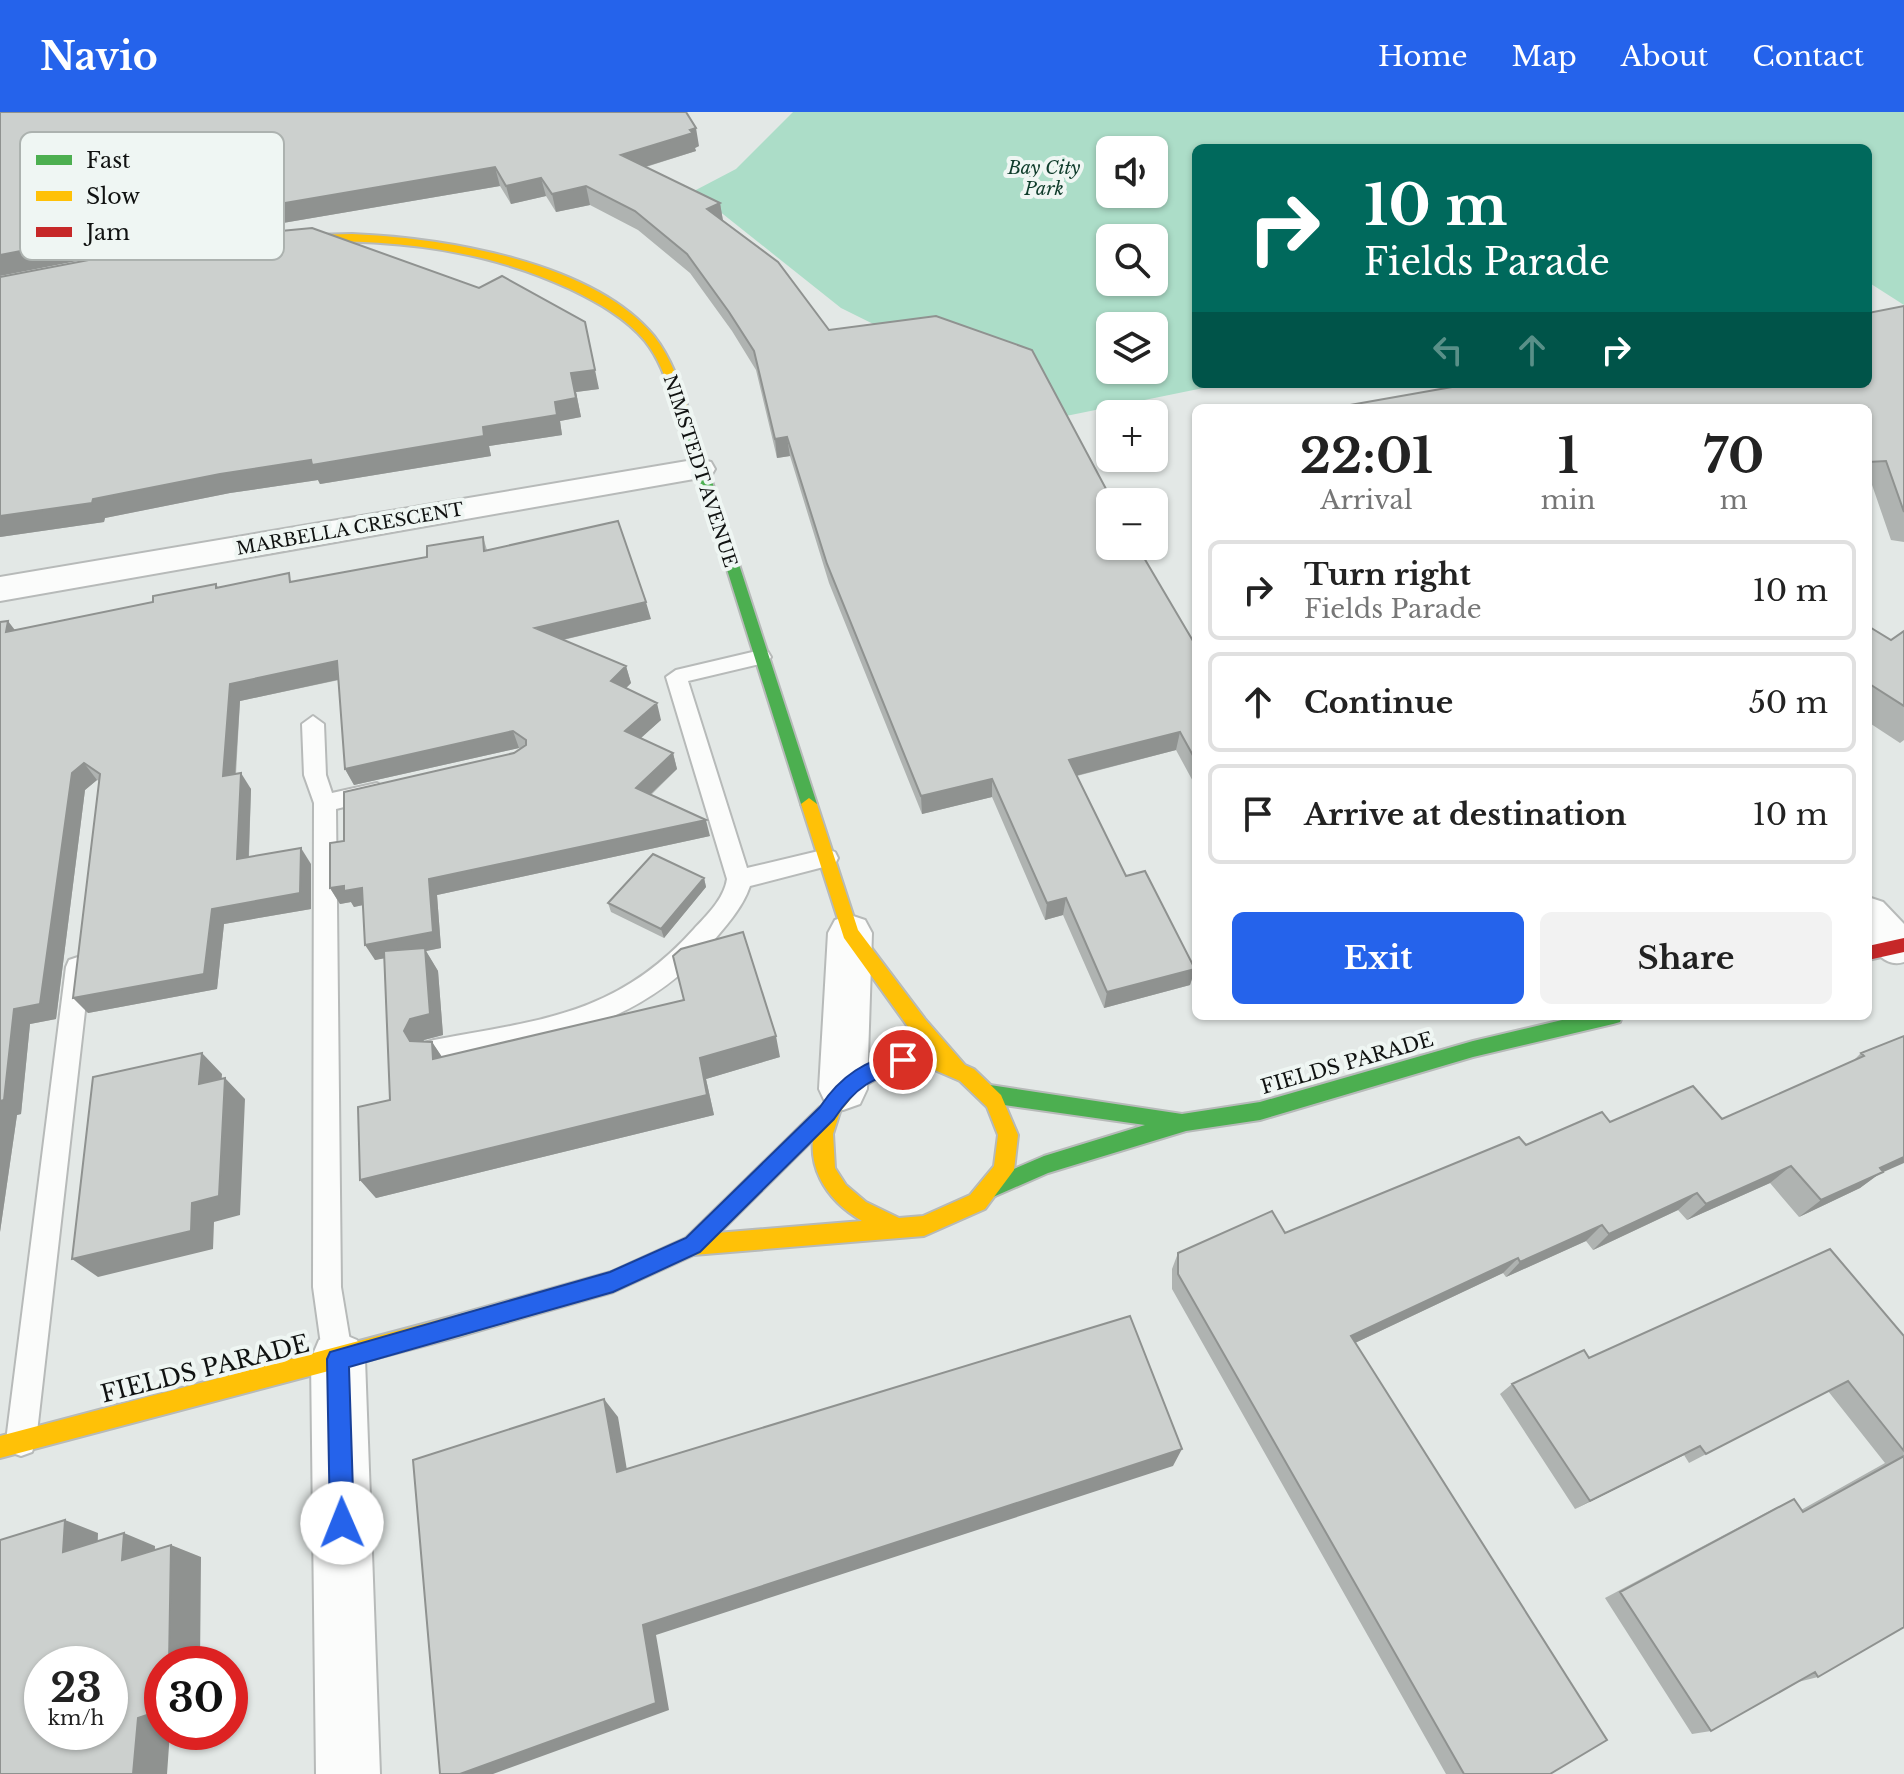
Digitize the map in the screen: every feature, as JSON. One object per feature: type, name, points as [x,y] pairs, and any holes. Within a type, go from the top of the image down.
[{"type":"street","name":"NIMSTEDT AVENUE","points":[[284,239],[337,235],[433,241],[518,260],[570,282],[612,307],[648,337],[673,381],[850,933],[918,1025],[957,1068]]},
{"type":"street","name":"MARBELLA CRESCENT","points":[[0,589],[699,469]]},
{"type":"street","points":[[1872,920],[1890,948]]},
{"type":"street","name":"NIMSTEDT AVENUE","points":[[835,1101],[850,933]]},
{"type":"street","name":"FIELDS PARADE","points":[[993,1188],[1044,1165],[1186,1122],[1260,1111],[1473,1049],[1596,1020]]},
{"type":"street","points":[[918,1059],[957,1068],[990,1094],[1007,1134],[1006,1156],[993,1188],[959,1218],[928,1228],[896,1227],[855,1210],[828,1179],[820,1152],[835,1101],[865,1072],[890,1062],[918,1059]]},
{"type":"street","name":"FIELDS PARADE","points":[[990,1094],[1186,1122]]},
{"type":"street","name":"FIELDS PARADE","points":[[693,1245],[835,1101]]},
{"type":"street","name":"FIELDS PARADE","points":[[10,1444],[338,1359],[613,1282],[693,1245],[896,1227]]},
{"type":"street","points":[[338,1359],[348,1774]]},
{"type":"lane","points":[[434,1051],[584,1022],[656,985],[700,940],[739,891],[739,879],[676,677],[761,657]]},
{"type":"lane","points":[[313,724],[315,775],[325,803],[327,1287],[338,1359]]},
{"type":"lane","points":[[325,803],[400,786]]},
{"type":"lane","points":[[739,879],[827,858]]},
{"type":"lane","points":[[10,1444],[80,946]]},
{"type":"green space","name":"Bay City Park","points":[[793,112],[1904,112],[1904,305],[1872,285],[1872,144],[1192,144],[1192,388],[1203,388],[1144,400],[1096,400],[1096,410],[1061,417],[841,308],[694,191],[736,169]]},
{"type":"building","points":[[0,112],[686,112],[696,128],[690,130],[693,133],[621,155],[720,203],[707,209],[778,262],[829,330],[936,316],[1032,350],[1106,488],[1096,488],[1096,560],[1145,560],[1192,639],[1192,754],[1180,732],[1069,760],[1126,876],[1145,871],[1192,963],[1192,970],[1107,992],[1066,898],[1047,903],[992,779],[921,796],[827,564],[787,437],[775,439],[754,351],[687,254],[635,211],[586,186],[552,194],[541,178],[506,186],[495,167],[284,203],[284,132],[20,132],[20,251],[0,255]]},
{"type":"building","points":[[312,228],[479,288],[502,276],[585,322],[595,370],[571,373],[576,398],[555,402],[557,415],[483,427],[484,436],[312,465],[311,460],[220,474],[93,499],[92,503],[0,516],[0,277],[89,260],[284,260],[284,231]]},
{"type":"building","points":[[1904,306],[1904,512],[1886,461],[1872,462],[1872,404],[1356,404],[1446,388],[1872,388],[1872,312]]},
{"type":"building","points":[[618,521],[646,602],[535,628],[626,666],[611,681],[657,703],[625,731],[673,753],[636,788],[706,820],[429,879],[433,932],[365,945],[362,888],[344,891],[344,886],[330,888],[330,843],[344,841],[344,792],[514,753],[526,745],[526,740],[513,731],[345,769],[337,661],[230,684],[223,776],[241,773],[237,859],[301,848],[300,893],[212,909],[204,974],[73,998],[100,774],[84,763],[72,773],[40,1004],[14,1009],[4,1100],[0,1101],[0,622],[8,621],[6,632],[153,602],[153,596],[216,584],[216,588],[289,573],[290,582],[427,557],[427,546],[483,537],[484,551]]},
{"type":"building","points":[[1872,628],[1891,640],[1904,631],[1904,706],[1872,686]]},
{"type":"building","points":[[653,854],[704,878],[661,929],[608,903]]},
{"type":"building","points":[[743,932],[776,1036],[700,1058],[707,1095],[360,1180],[358,1107],[390,1100],[384,951],[425,948],[430,1014],[410,1019],[404,1031],[410,1041],[432,1042],[433,1059],[684,1000],[673,956],[681,949]]},
{"type":"building","points":[[1904,1036],[1904,1157],[1880,1168],[1883,1172],[1821,1200],[1791,1166],[1706,1204],[1697,1193],[1609,1234],[1602,1225],[1520,1262],[1518,1258],[1351,1336],[1607,1740],[1550,1774],[1464,1774],[1178,1274],[1178,1253],[1272,1211],[1285,1233],[1519,1137],[1526,1145],[1602,1112],[1610,1122],[1693,1086],[1722,1119]]},
{"type":"building","points":[[202,1053],[199,1084],[225,1078],[219,1196],[192,1203],[191,1231],[72,1259],[93,1077]]},
{"type":"building","points":[[1830,1249],[1904,1336],[1904,1451],[1848,1381],[1706,1454],[1700,1446],[1590,1501],[1512,1384],[1584,1350],[1589,1358]]},
{"type":"building","points":[[1130,1316],[1182,1449],[643,1625],[656,1703],[460,1774],[440,1774],[413,1460],[604,1399],[617,1472]]},
{"type":"building","points":[[1904,1456],[1904,1627],[1818,1677],[1815,1672],[1711,1731],[1620,1592],[1794,1499],[1803,1512]]},
{"type":"building","points":[[65,1520],[63,1552],[124,1533],[122,1560],[171,1545],[169,1646],[144,1646],[144,1716],[138,1718],[133,1774],[0,1774],[0,1540]]},
{"type":"traffic: fast","points":[[684,414],[809,804]]},
{"type":"traffic: fast","points":[[993,1188],[1044,1165],[1186,1122],[1260,1111],[1473,1049],[1596,1020]]},
{"type":"traffic: fast","points":[[990,1094],[1176,1121]]},
{"type":"traffic: fast","points":[[457,1326],[613,1282],[693,1245],[827,1113]]},
{"type":"traffic: slow","points":[[284,238],[352,237],[432,243],[509,260],[547,274],[601,301],[642,330],[665,364],[684,414]]},
{"type":"traffic: slow","points":[[809,804],[850,933],[918,1025],[957,1068]]},
{"type":"traffic: slow","points":[[693,1245],[924,1226],[977,1202],[1004,1170],[1008,1135],[994,1102],[967,1075],[931,1060],[892,1061],[852,1083],[833,1106],[823,1134],[825,1169],[839,1192],[859,1208],[896,1227]]},
{"type":"traffic: slow","points":[[0,1447],[457,1326]]},
{"type":"traffic: jam","points":[[1872,952],[1904,945]]},
{"type":"route","points":[[342,1523],[338,1359],[613,1282],[693,1245],[827,1113],[843,1089],[876,1066],[903,1060]]}]
